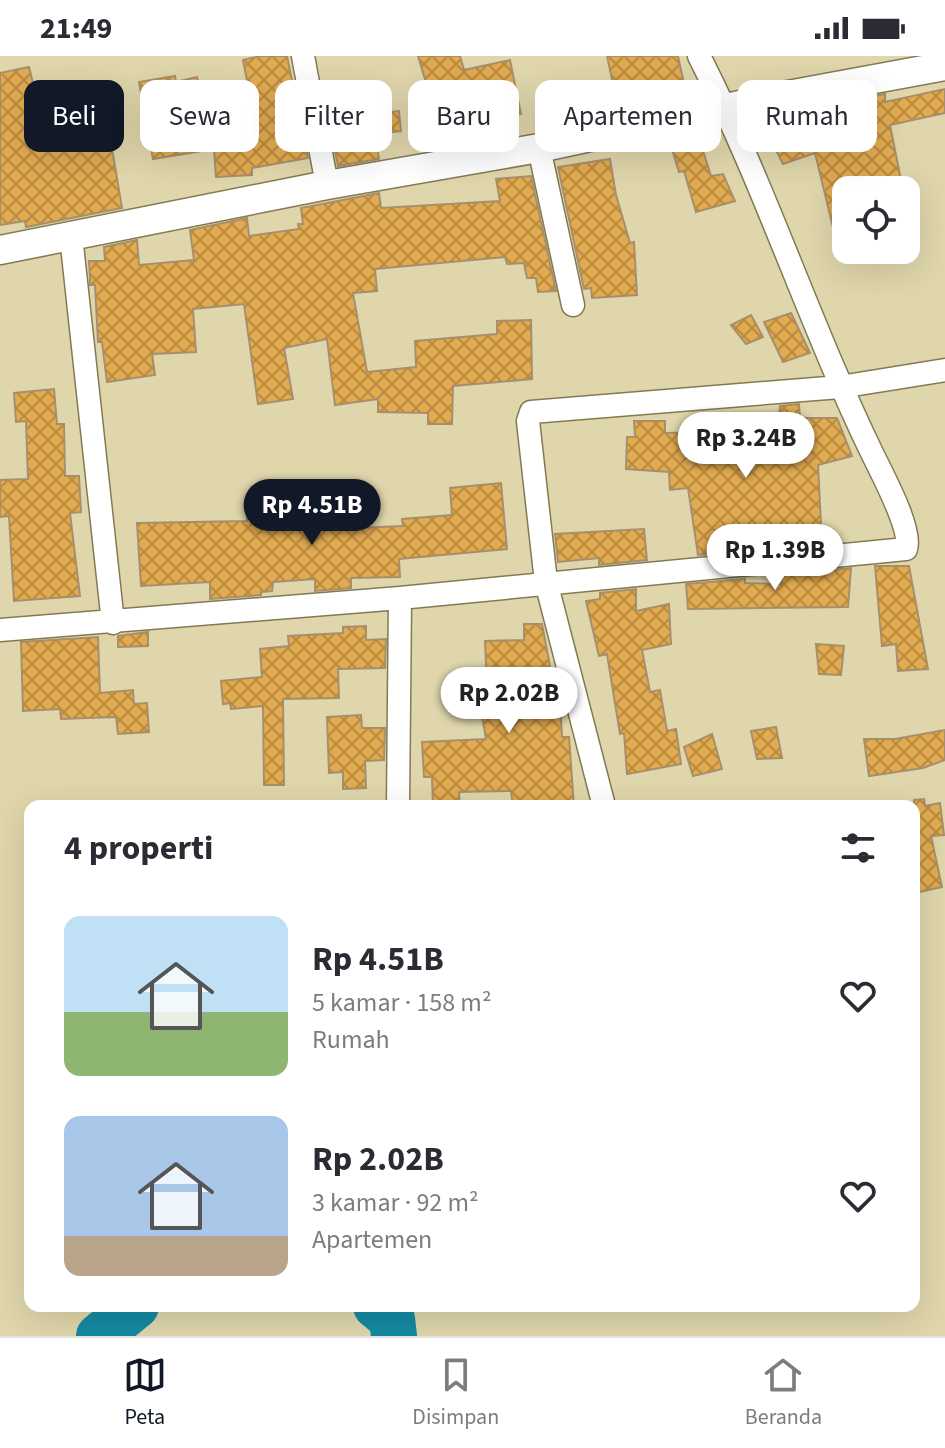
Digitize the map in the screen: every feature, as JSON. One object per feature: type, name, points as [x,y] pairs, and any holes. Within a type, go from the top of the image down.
[{"type":"street","points":[[303,56],[327,185]]},
{"type":"street","points":[[0,630],[400,598],[906,549],[908,538],[888,486],[840,387],[727,109],[699,56]]},
{"type":"street","points":[[721,110],[945,66]]},
{"type":"street","points":[[0,250],[327,185],[535,149]]},
{"type":"street","points":[[540,152],[573,305]]},
{"type":"street","points":[[71,236],[113,623]]},
{"type":"street","points":[[602,800],[546,582],[528,421],[531,412],[840,387],[945,370]]},
{"type":"street","points":[[398,800],[400,598]]},
{"type":"building","points":[[287,56],[292,80],[275,80],[275,152],[307,152],[308,158],[252,168],[252,175],[216,177],[214,152],[259,152],[259,80],[247,80],[243,60]]},
{"type":"building","points":[[418,56],[460,56],[464,70],[510,60],[514,80],[425,80]]},
{"type":"building","points":[[607,56],[678,56],[683,80],[612,80]]},
{"type":"building","points":[[29,67],[32,80],[24,80],[24,152],[113,152],[122,208],[26,227],[25,221],[0,225],[0,73]]},
{"type":"building","points":[[175,76],[176,80],[151,80]]},
{"type":"building","points":[[945,89],[945,113],[890,125],[900,176],[832,176],[832,223],[815,153],[783,164],[777,152],[877,152],[877,95],[885,94],[885,102]]},
{"type":"building","points":[[399,111],[401,131],[392,132],[392,112]]},
{"type":"building","points":[[152,152],[196,152],[153,159]]},
{"type":"building","points":[[335,152],[378,152],[379,159],[338,166]]},
{"type":"building","points":[[673,152],[703,152],[711,176],[723,174],[735,201],[696,212],[684,171],[679,172]]},
{"type":"building","points":[[610,159],[616,195],[630,243],[634,242],[637,295],[592,298],[591,288],[584,289],[558,167]]},
{"type":"building","points":[[531,176],[556,291],[538,292],[536,278],[527,278],[524,263],[507,264],[505,257],[375,269],[377,291],[353,293],[367,372],[416,367],[415,341],[497,334],[497,321],[531,320],[532,379],[453,386],[452,424],[428,424],[428,413],[378,412],[378,399],[335,405],[327,339],[284,348],[293,399],[258,404],[244,304],[193,309],[196,352],[152,354],[155,375],[107,382],[102,342],[98,342],[95,285],[90,285],[89,261],[105,261],[104,247],[137,240],[139,265],[194,260],[190,230],[247,218],[249,236],[299,229],[298,224],[303,224],[301,208],[379,193],[381,208],[500,201],[496,179]]},
{"type":"building","points":[[791,313],[810,353],[783,362],[764,322]]},
{"type":"building","points":[[751,315],[763,337],[746,344],[731,325]]},
{"type":"building","points":[[54,389],[57,424],[64,424],[65,476],[79,476],[81,512],[70,513],[80,596],[14,601],[9,516],[0,517],[0,480],[28,479],[26,421],[16,422],[14,393]]},
{"type":"building","points":[[799,404],[800,418],[837,418],[852,456],[818,465],[822,543],[787,546],[788,536],[743,540],[744,551],[698,555],[688,488],[670,490],[669,472],[626,469],[627,437],[635,437],[634,421],[665,421],[665,433],[705,432],[709,454],[776,443],[780,406]]},
{"type":"building","points":[[501,483],[507,549],[399,559],[400,577],[351,578],[351,588],[315,591],[315,579],[273,582],[272,591],[261,592],[261,595],[210,599],[210,582],[141,586],[137,523],[247,521],[247,505],[277,505],[277,522],[357,524],[357,528],[403,526],[402,519],[452,515],[450,488]]},
{"type":"building","points":[[644,529],[647,560],[599,565],[599,558],[558,562],[555,534]]},
{"type":"building","points":[[875,566],[909,566],[928,669],[898,671],[896,644],[882,646]]},
{"type":"building","points":[[851,568],[848,607],[688,609],[686,584],[745,579],[745,583],[781,584],[782,575]]},
{"type":"building","points":[[636,589],[636,611],[669,604],[671,644],[642,650],[650,692],[660,690],[667,731],[676,729],[681,764],[627,774],[624,733],[620,734],[607,654],[599,656],[586,601],[600,599],[600,593]]},
{"type":"building","points":[[524,624],[542,624],[550,666],[541,671],[549,705],[560,703],[562,737],[569,737],[574,800],[512,800],[511,791],[459,792],[460,800],[433,800],[432,777],[424,777],[422,742],[486,739],[482,715],[488,713],[485,641],[524,640]]},
{"type":"building","points":[[366,626],[366,640],[386,639],[385,668],[338,669],[339,698],[283,699],[284,785],[264,785],[263,706],[231,709],[230,703],[223,704],[221,681],[262,677],[260,649],[289,646],[288,636],[343,633],[343,627]]},
{"type":"building","points":[[148,632],[148,646],[118,647],[118,636]]},
{"type":"building","points":[[98,637],[100,693],[133,690],[134,704],[147,703],[149,732],[118,734],[116,717],[61,719],[60,709],[23,711],[21,642]]},
{"type":"building","points":[[816,644],[844,646],[841,675],[819,674]]},
{"type":"building","points":[[361,715],[362,728],[385,728],[384,760],[365,761],[366,788],[343,789],[343,772],[329,773],[327,717]]},
{"type":"building","points":[[776,727],[782,758],[757,759],[751,731]]},
{"type":"building","points":[[945,730],[945,760],[923,768],[869,776],[864,739],[895,739]]},
{"type":"building","points":[[712,734],[722,769],[693,776],[684,747]]},
{"type":"building","points":[[924,799],[925,806],[940,803],[944,835],[931,836],[942,887],[920,892],[920,800],[914,800]]},
{"type":"waterway","points":[[99,1336],[129,1312]]},
{"type":"waterway","points":[[383,1312],[392,1319],[394,1336]]}]
